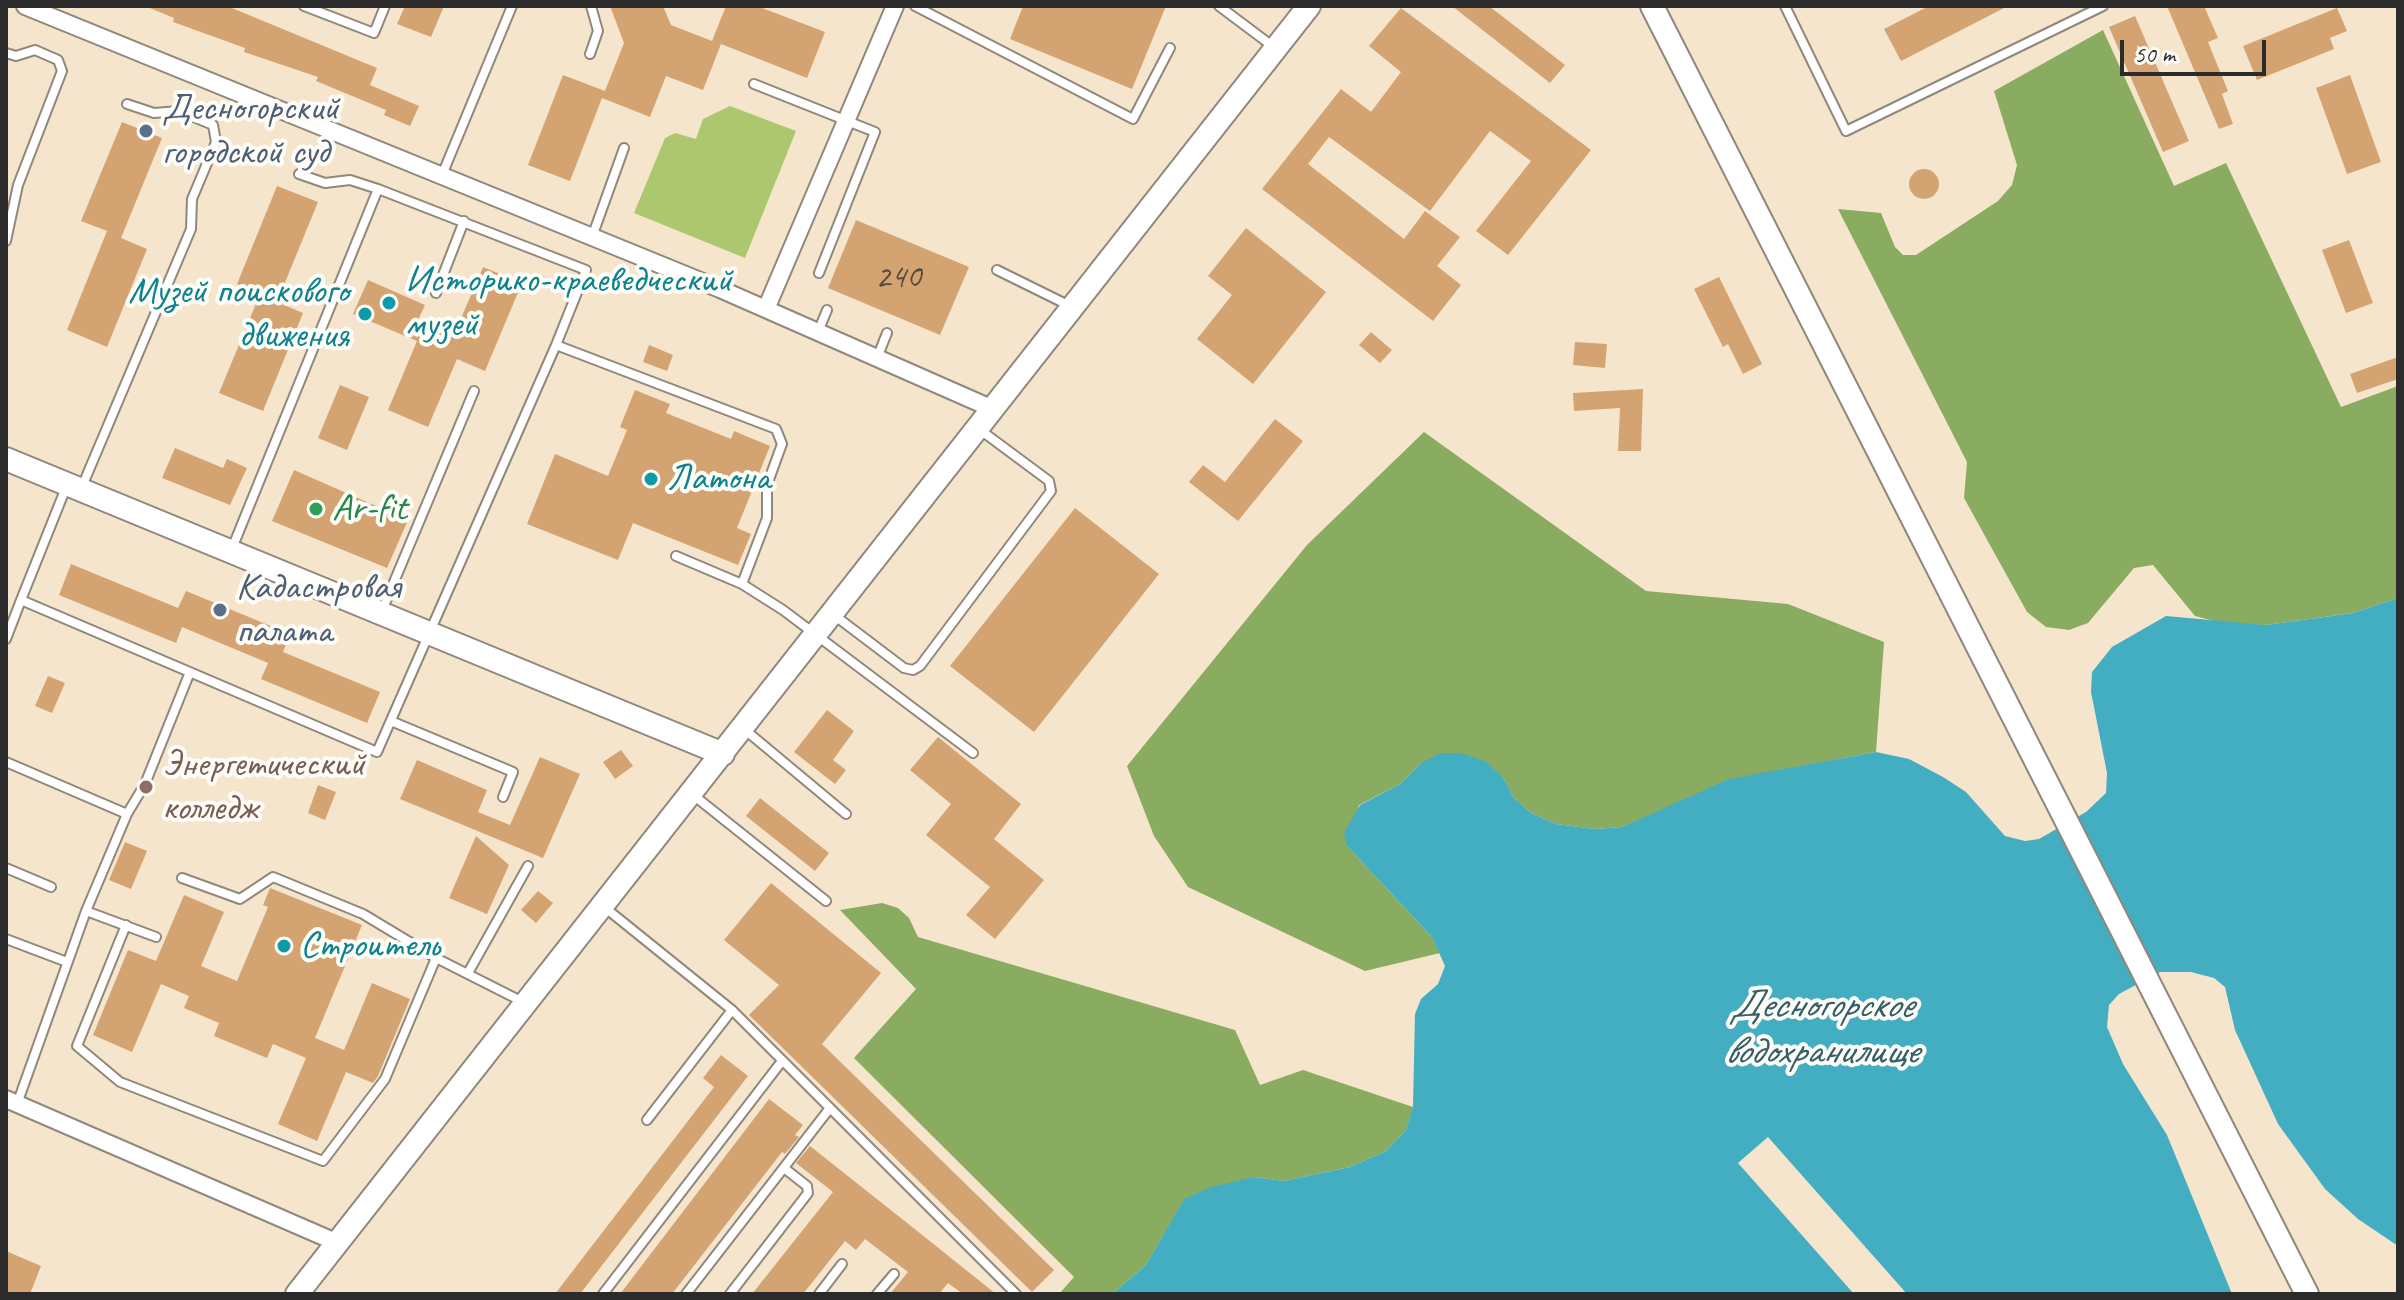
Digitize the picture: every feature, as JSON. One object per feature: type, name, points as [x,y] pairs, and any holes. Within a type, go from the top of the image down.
[{"type":"street","points":[[25,6],[766,309],[993,409]]},
{"type":"street","points":[[766,309],[895,6]]},
{"type":"street","points":[[297,1294],[834,615],[1309,6]]},
{"type":"street","points":[[1652,6],[2307,1294]]},
{"type":"street","points":[[6,459],[723,754]]},
{"type":"street","points":[[11,1102],[338,1243]]},
{"type":"lane","points":[[310,7],[374,33],[385,6]]},
{"type":"lane","points":[[442,175],[512,6]]},
{"type":"lane","points":[[590,54],[598,31],[591,6]]},
{"type":"lane","points":[[915,6],[1133,119],[1170,48]]},
{"type":"lane","points":[[1219,6],[1275,49]]},
{"type":"lane","points":[[1785,6],[1846,131],[2103,6]]},
{"type":"lane","points":[[6,53],[16,56],[35,50],[58,60],[62,71],[18,185],[6,241]]},
{"type":"lane","points":[[754,84],[873,129],[875,137],[819,273]]},
{"type":"lane","points":[[6,639],[191,229],[192,199],[216,142],[213,125],[179,111],[154,113],[127,104]]},
{"type":"lane","points":[[592,237],[624,148]]},
{"type":"lane","points":[[21,600],[377,752],[431,634],[586,270],[378,189],[350,180],[325,183],[299,174]]},
{"type":"lane","points":[[231,552],[378,189]]},
{"type":"lane","points":[[436,293],[464,221]]},
{"type":"lane","points":[[997,270],[1073,307]]},
{"type":"lane","points":[[818,332],[827,310]]},
{"type":"lane","points":[[877,358],[887,333]]},
{"type":"lane","points":[[556,345],[776,429],[782,444],[767,485],[767,518],[742,584]]},
{"type":"lane","points":[[381,614],[474,391]]},
{"type":"lane","points":[[834,615],[904,668],[913,670],[920,666],[1051,491],[1049,481],[978,428]]},
{"type":"lane","points":[[676,556],[742,584],[973,753]]},
{"type":"lane","points":[[11,1102],[86,911],[127,814],[145,784],[190,672]]},
{"type":"lane","points":[[391,721],[513,772],[503,797]]},
{"type":"lane","points":[[744,728],[846,814]]},
{"type":"lane","points":[[6,762],[127,814]]},
{"type":"lane","points":[[692,794],[826,901]]},
{"type":"lane","points":[[468,973],[528,866]]},
{"type":"lane","points":[[6,868],[51,887]]},
{"type":"lane","points":[[182,878],[240,899],[273,877],[363,914],[436,958],[526,1003]]},
{"type":"lane","points":[[603,905],[732,1010],[1016,1294]]},
{"type":"lane","points":[[86,911],[156,937]]},
{"type":"lane","points":[[126,925],[77,1046],[120,1082],[323,1161],[385,1079],[436,958]]},
{"type":"lane","points":[[6,939],[67,962]]},
{"type":"lane","points":[[647,1120],[732,1010]]},
{"type":"lane","points":[[603,1294],[782,1061]]},
{"type":"lane","points":[[686,1294],[830,1108]]},
{"type":"lane","points":[[730,1294],[808,1193],[807,1186],[784,1168]]},
{"type":"lane","points":[[819,1294],[842,1264]]},
{"type":"lane","points":[[877,1294],[894,1274]]},
{"type":"green space","points":[[2103,30],[2174,186],[2226,163],[2341,407],[2398,386],[2398,598],[2353,613],[2266,625],[2222,623],[2195,616],[2153,565],[2134,568],[2088,623],[2069,630],[2046,627],[2027,612],[1964,498],[1967,462],[1838,209],[1881,213],[1895,247],[1903,255],[1916,255],[1998,201],[2012,185],[2017,165],[1994,91]]},
{"type":"green space","points":[[730,106],[796,131],[745,258],[634,213],[665,138],[675,133],[696,139],[703,119]]},
{"type":"green space","points":[[1424,432],[1646,591],[1788,604],[1884,642],[1876,752],[1838,759],[1651,815],[1622,827],[1595,829],[1556,824],[1531,813],[1514,798],[1503,777],[1420,764],[1400,784],[1359,805],[1347,846],[1432,937],[1440,953],[1365,971],[1188,887],[1154,836],[1127,766],[1307,545]]},
{"type":"green space","points":[[882,903],[898,908],[909,918],[918,937],[1235,1030],[1260,1085],[1303,1070],[1413,1107],[1406,1130],[1386,1151],[1350,1167],[1284,1181],[1254,1177],[1184,1200],[1146,1265],[1112,1294],[1059,1294],[1074,1277],[854,1058],[916,989],[840,910]]},
{"type":"water","name":"Десногорское водохранилище","points":[[2398,598],[2398,1246],[2358,1219],[2325,1189],[2278,1124],[2235,1030],[2225,987],[2214,978],[2191,972],[2160,972],[2119,994],[2109,1005],[2107,1027],[2123,1064],[2167,1135],[2232,1294],[1112,1294],[1146,1265],[1184,1199],[1211,1187],[1254,1177],[1284,1181],[1350,1167],[1386,1151],[1406,1130],[1413,1106],[1415,1014],[1421,999],[1438,984],[1445,966],[1432,937],[1347,846],[1344,833],[1360,805],[1400,784],[1420,764],[1440,753],[1461,753],[1485,761],[1503,777],[1514,798],[1531,813],[1556,824],[1595,829],[1622,827],[1729,779],[1876,752],[1909,759],[1943,777],[1966,792],[2005,836],[2025,841],[2039,839],[2086,812],[2106,793],[2107,773],[2091,692],[2092,672],[2112,647],[2166,616],[2266,625],[2353,613]]},
{"type":"pier","points":[[1768,1137],[1907,1294],[1854,1294],[1738,1163]]},
{"type":"building","points":[[145,6],[227,6],[377,68],[370,85],[419,106],[410,126],[384,115],[386,110],[316,81],[318,77],[244,52],[245,48],[173,22],[174,18]]},
{"type":"building","points":[[405,6],[444,6],[431,37],[397,24]]},
{"type":"building","points":[[610,6],[663,6],[671,25],[712,41],[726,6],[757,6],[825,32],[807,78],[721,44],[703,90],[666,76],[650,117],[602,98],[570,181],[528,165],[563,75],[605,91],[624,43]]},
{"type":"building","points":[[1023,6],[1166,6],[1132,89],[1010,39]]},
{"type":"building","points":[[1452,6],[1489,6],[1565,65],[1550,83]]},
{"type":"building","points":[[1929,6],[2008,6],[1901,61],[1884,29]]},
{"type":"building","points":[[2167,6],[2204,6],[2218,38],[2208,42],[2228,91],[2222,94],[2233,124],[2219,129]]},
{"type":"building","points":[[1401,8],[1591,150],[1508,255],[1476,231],[1531,161],[1490,131],[1430,211],[1329,137],[1308,164],[1404,239],[1425,211],[1460,237],[1437,266],[1461,285],[1433,321],[1262,189],[1341,89],[1371,112],[1401,72],[1369,46]]},
{"type":"building","points":[[2337,8],[2347,31],[2330,38],[2334,49],[2257,80],[2243,46]]},
{"type":"building","points":[[2135,16],[2189,141],[2163,152],[2109,27]]},
{"type":"building","points":[[2350,75],[2381,162],[2347,174],[2316,88]]},
{"type":"building","points":[[122,122],[162,138],[121,238],[147,249],[107,347],[67,330],[107,231],[81,221]]},
{"type":"building","points":[[1924,169],[1935,173],[1939,184],[1935,195],[1924,199],[1913,195],[1909,184],[1913,173]]},
{"type":"building","points":[[277,186],[318,202],[277,302],[303,313],[263,411],[219,393],[260,294],[237,284]]},
{"type":"building","points":[[856,220],[969,267],[940,335],[828,288]]},
{"type":"building","points":[[1246,228],[1326,292],[1253,384],[1197,339],[1232,295],[1208,276]]},
{"type":"building","points":[[2349,240],[2373,303],[2346,313],[2322,250]]},
{"type":"building","points":[[483,267],[522,283],[485,371],[457,359],[428,427],[388,410],[417,341],[353,314],[368,280],[425,305],[417,322],[453,337]]},
{"type":"building","points":[[1719,277],[1762,364],[1743,374],[1728,344],[1723,347],[1694,289]]},
{"type":"building","points":[[1371,332],[1392,350],[1380,363],[1359,345]]},
{"type":"building","points":[[1575,342],[1607,344],[1605,368],[1573,365]]},
{"type":"building","points":[[649,345],[673,355],[667,371],[643,362]]},
{"type":"building","points":[[2398,357],[2398,379],[2357,393],[2350,374]]},
{"type":"building","points":[[340,385],[369,397],[347,450],[318,438]]},
{"type":"building","points":[[1643,389],[1641,451],[1618,451],[1620,408],[1574,411],[1573,393]]},
{"type":"building","name":"Латона","points":[[635,390],[670,404],[666,413],[731,439],[734,431],[770,446],[737,528],[751,534],[738,565],[633,523],[618,560],[527,524],[555,454],[608,476],[627,430],[620,427]]},
{"type":"building","points":[[1275,419],[1303,441],[1238,521],[1189,482],[1203,465],[1225,482]]},
{"type":"building","points":[[175,448],[223,468],[227,459],[247,468],[230,505],[162,478]]},
{"type":"building","points":[[294,470],[408,520],[387,568],[272,521]]},
{"type":"building","points":[[1075,508],[1159,574],[1034,732],[950,666]]},
{"type":"building","points":[[71,564],[178,608],[186,591],[290,634],[283,652],[380,692],[367,723],[261,679],[268,663],[182,627],[176,643],[59,595]]},
{"type":"building","points":[[48,676],[65,683],[52,713],[35,706]]},
{"type":"building","points":[[827,710],[854,731],[833,760],[846,770],[835,784],[794,752]]},
{"type":"building","points":[[938,737],[1021,804],[994,839],[1044,880],[995,939],[966,915],[990,887],[926,835],[951,804],[910,770]]},
{"type":"building","points":[[621,750],[633,766],[615,779],[603,762]]},
{"type":"building","points":[[540,757],[580,774],[543,858],[400,799],[417,760],[487,790],[478,812],[510,825]]},
{"type":"building","points":[[318,785],[336,792],[325,820],[308,813]]},
{"type":"building","points":[[760,798],[829,853],[815,871],[746,816]]},
{"type":"building","points":[[476,836],[509,865],[487,914],[449,898]]},
{"type":"building","points":[[125,842],[147,851],[131,889],[109,880]]},
{"type":"building","points":[[771,883],[881,973],[822,1044],[1054,1270],[1032,1292],[749,1015],[779,985],[724,940]]},
{"type":"building","points":[[270,888],[362,925],[315,1038],[344,1050],[372,983],[410,999],[378,1076],[373,1083],[346,1072],[317,1141],[278,1124],[306,1058],[273,1044],[267,1058],[214,1036],[219,1023],[184,1008],[189,996],[161,984],[132,1052],[93,1035],[128,950],[156,961],[184,895],[224,912],[201,966],[237,981],[268,907],[263,905]]},
{"type":"building","points":[[538,891],[553,903],[536,923],[521,910]]},
{"type":"building","points":[[721,1055],[748,1076],[580,1294],[555,1294],[714,1087],[703,1078]]},
{"type":"building","points":[[769,1099],[803,1125],[795,1135],[799,1137],[785,1154],[782,1152],[672,1294],[620,1294]]},
{"type":"building","points":[[810,1146],[996,1294],[963,1294],[948,1283],[939,1294],[890,1294],[908,1272],[865,1239],[856,1250],[845,1241],[803,1294],[752,1294],[833,1192],[796,1163]]},
{"type":"building","points":[[6,1251],[41,1266],[30,1294],[6,1294]]},
{"type":"place","name":"Десногорский городской суд","points":[[146,131]]},
{"type":"place","name":"Историко-краеведческий музей","points":[[389,303]]},
{"type":"place","name":"Музей поискового движения","points":[[365,314]]},
{"type":"place","name":"Латона","points":[[651,479]]},
{"type":"place","name":"Ar-fit","points":[[316,509]]},
{"type":"place","name":"Кадастровая палата","points":[[220,610]]},
{"type":"place","name":"Энергетический колледж","points":[[146,787]]},
{"type":"place","name":"Строитель","points":[[284,946]]}]
